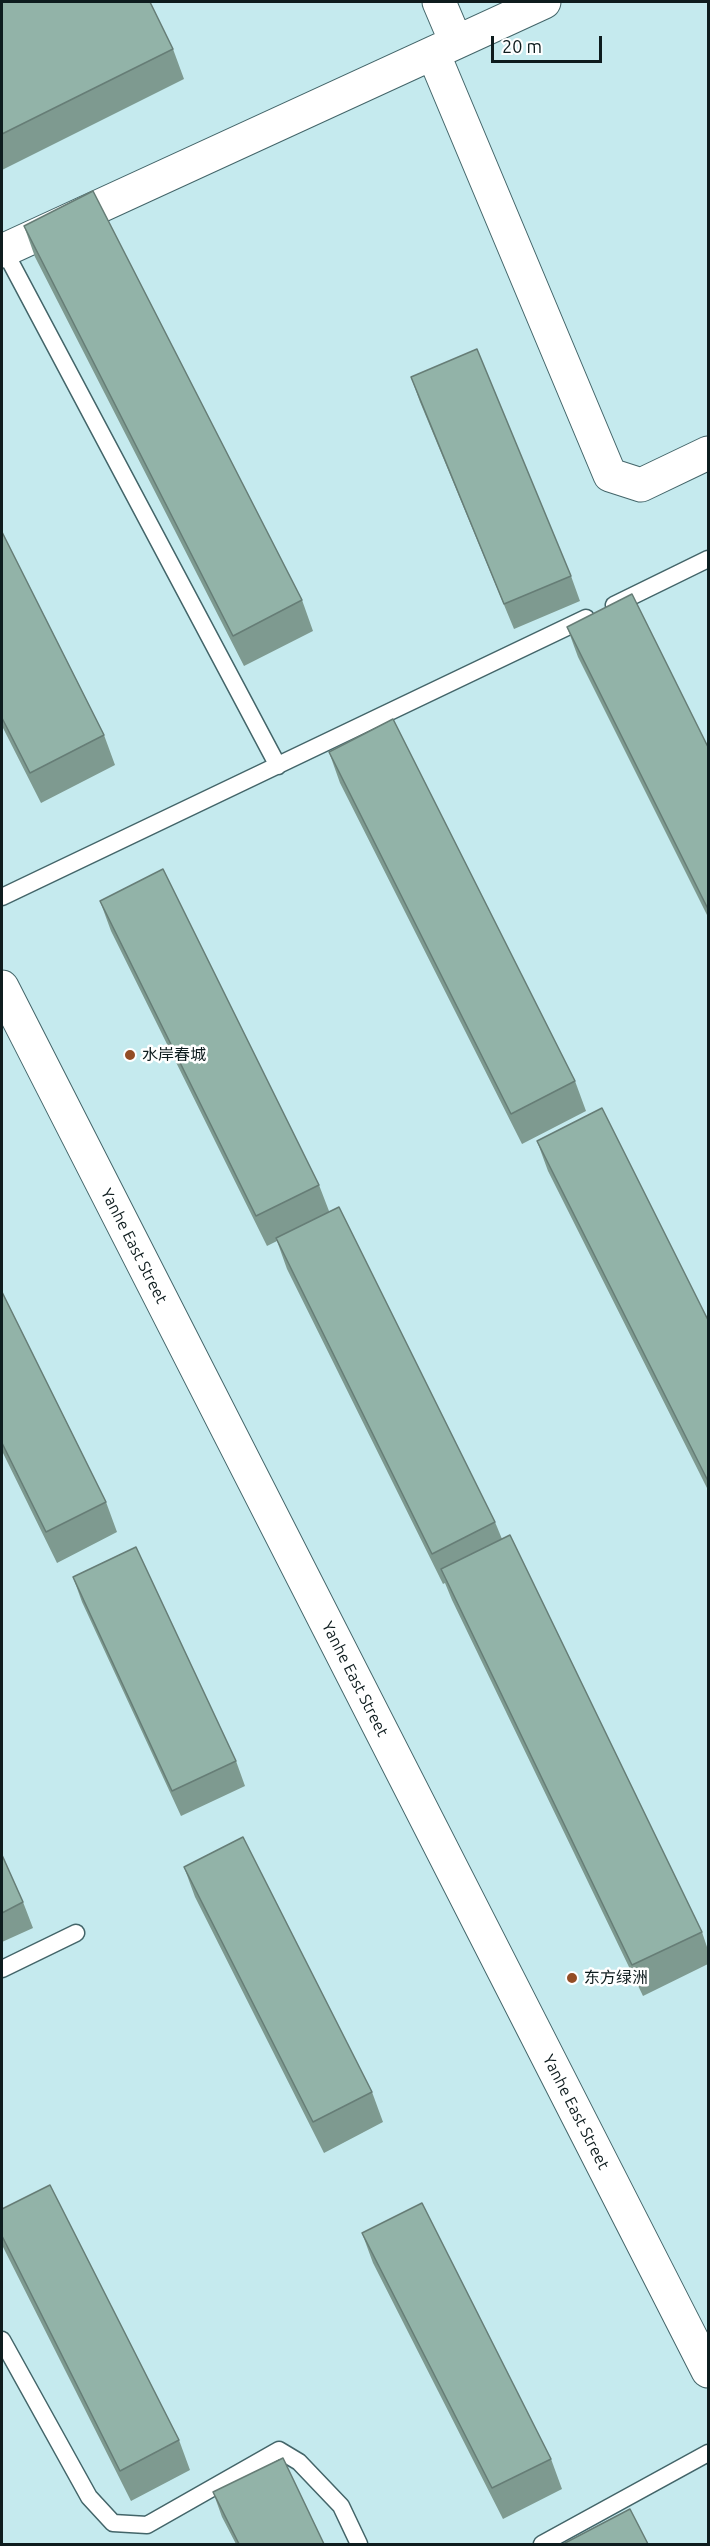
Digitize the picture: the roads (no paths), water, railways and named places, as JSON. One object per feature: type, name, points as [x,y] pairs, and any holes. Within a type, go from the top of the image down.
[{"type":"street","points":[[439,2],[445,47],[610,475],[641,485],[708,453]]},
{"type":"street","points":[[3,250],[544,2]]},
{"type":"street","name":"Yanhe East Street","points":[[2,987],[708,2371]]},
{"type":"lane","points":[[3,250],[278,766]]},
{"type":"lane","points":[[2,897],[708,559]]},
{"type":"lane","points":[[2,1969],[76,1933]]},
{"type":"lane","points":[[2,2340],[89,2497],[113,2523],[147,2525],[279,2450],[299,2462],[341,2506],[359,2544]]},
{"type":"lane","points":[[542,2544],[708,2453]]},
{"type":"place","name":"水岸春城","points":[[130,1055]]},
{"type":"place","name":"东方绿洲","points":[[572,1978]]}]
